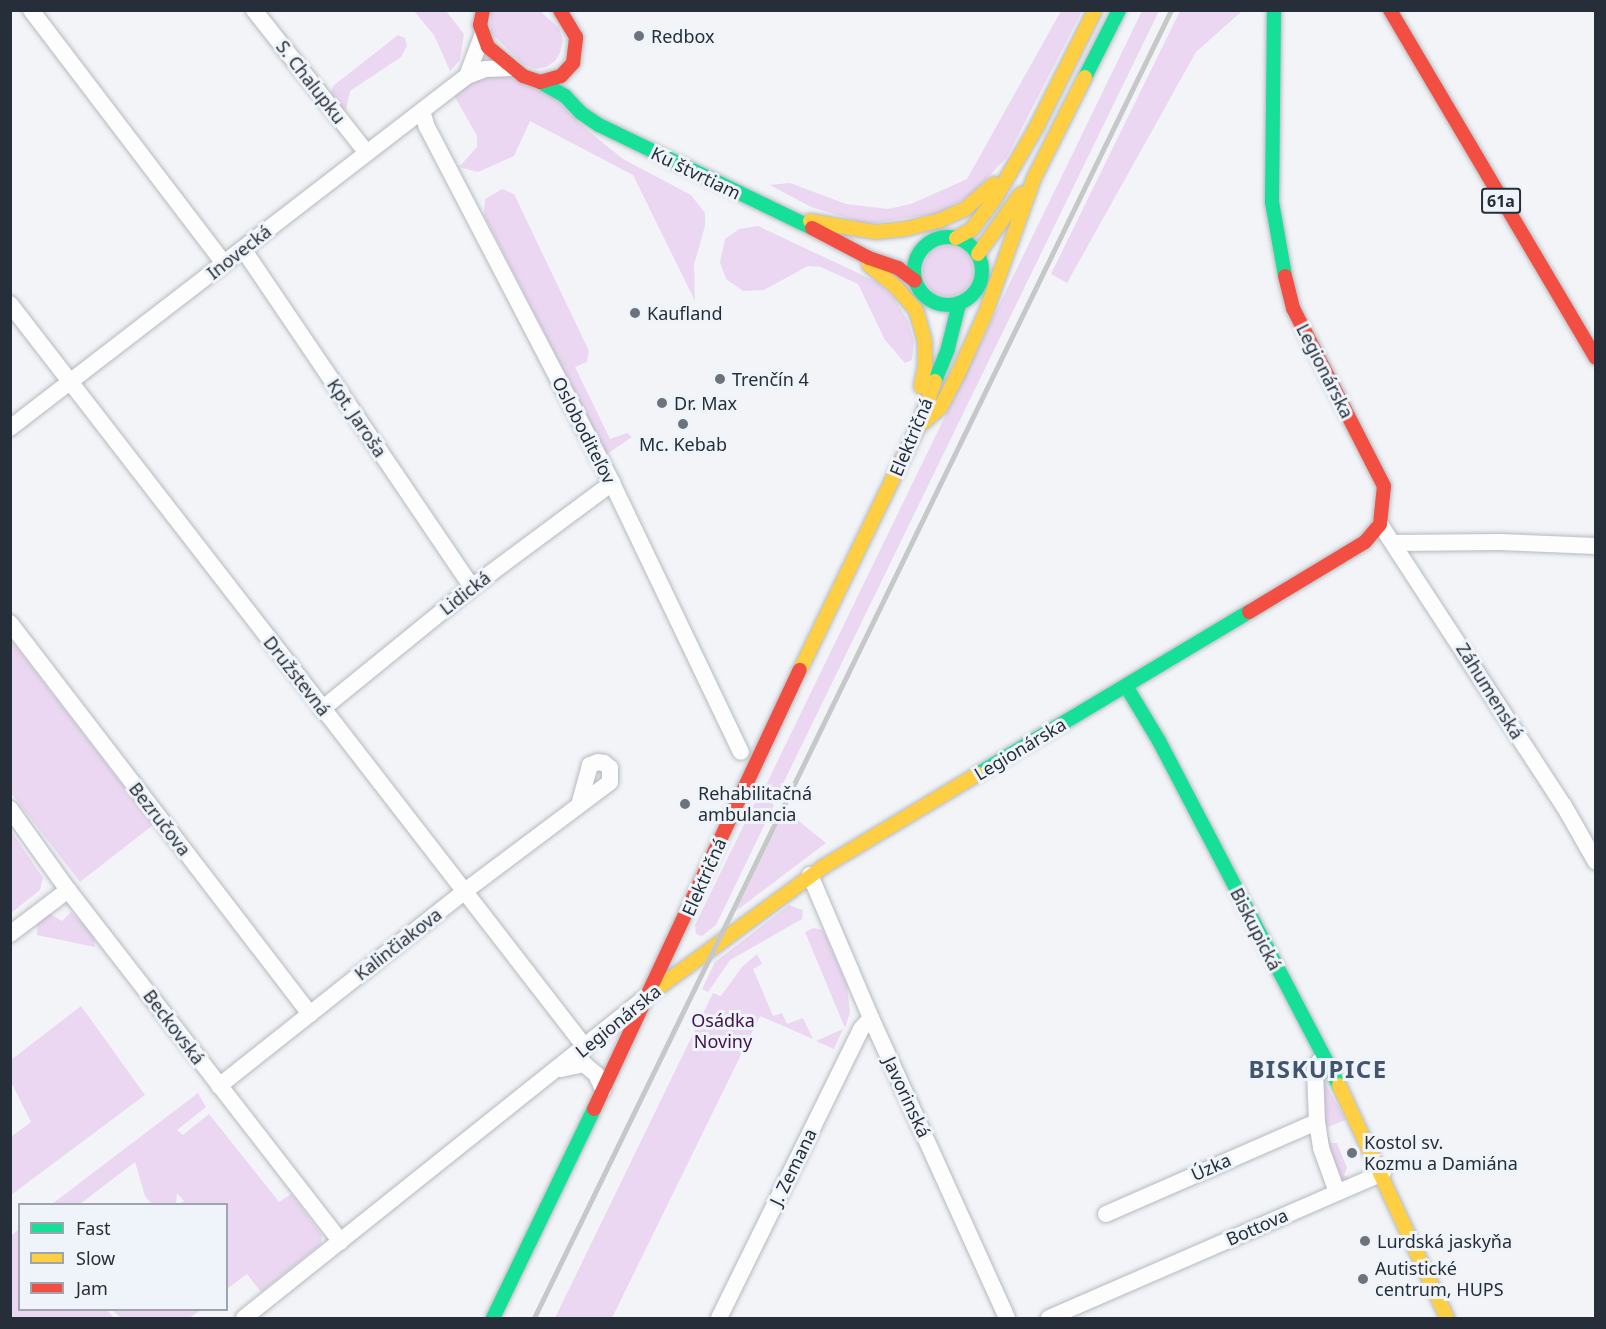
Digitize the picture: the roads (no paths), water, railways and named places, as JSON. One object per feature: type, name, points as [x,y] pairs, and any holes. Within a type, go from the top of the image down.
[{"type":"street","points":[[31,10],[224,263]]},
{"type":"street","name":"S. Chalupku","points":[[254,10],[367,153]]},
{"type":"street","name":"Ku štvrtiam","points":[[464,10],[481,30],[488,47],[512,68],[523,76],[540,82],[565,96],[581,113],[599,125],[794,218],[869,258],[898,268],[915,281]]},
{"type":"street","points":[[481,30],[483,10]]},
{"type":"street","points":[[560,10],[572,25],[576,37],[573,63],[578,85],[599,125]]},
{"type":"street","points":[[956,238],[972,229],[994,200],[1036,128],[1095,10]]},
{"type":"street","points":[[918,427],[940,408],[963,363],[986,312],[1034,178],[1119,10]]},
{"type":"street","name":"Legionárska","points":[[244,1318],[651,993],[810,875],[1365,542],[1380,524],[1384,486],[1293,308],[1280,259],[1272,202],[1274,10]]},
{"type":"street","name":"61a","points":[[1390,10],[1596,358]]},
{"type":"street","name":"Inovecká","points":[[466,76],[481,30]]},
{"type":"street","points":[[540,82],[561,76],[573,63]]},
{"type":"street","name":"Inovecká","points":[[10,428],[466,76],[486,69],[512,68]]},
{"type":"street","name":"Osloboditeľov","points":[[422,111],[425,123],[612,483],[741,752]]},
{"type":"street","name":"Ku štvrtiam","points":[[794,218],[876,232],[905,229],[938,221],[965,209],[1010,171]]},
{"type":"street","points":[[978,254],[1034,178]]},
{"type":"street","points":[[937,238],[956,238],[965,241],[978,254],[982,263],[981,284],[976,292],[959,304],[941,305],[933,302],[919,290],[914,270],[921,250],[937,238]]},
{"type":"street","points":[[845,245],[895,286],[916,310],[925,350],[918,427]]},
{"type":"street","name":"Ku štvrtiam","points":[[845,245],[897,251],[921,250]]},
{"type":"street","name":"Kpt. Jaroša","points":[[243,249],[472,587]]},
{"type":"street","name":"Električná","points":[[933,302],[937,324],[939,367]]},
{"type":"street","name":"Družstevná","points":[[10,304],[585,1047]]},
{"type":"street","name":"Električná","points":[[493,1318],[651,993],[751,771],[918,427],[948,348],[959,304]]},
{"type":"street","name":"Lidická","points":[[322,709],[472,587],[612,483]]},
{"type":"street","name":"Záhumenská","points":[[1380,524],[1564,806],[1596,862]]},
{"type":"street","points":[[1394,543],[1500,542],[1596,546]]},
{"type":"street","name":"Bezručova","points":[[10,624],[310,1014]]},
{"type":"street","name":"Biskupická","points":[[1126,686],[1159,741],[1383,1173],[1447,1318]]},
{"type":"street","name":"Kalinčiakova","points":[[219,1086],[465,891],[579,805]]},
{"type":"street","name":"Beckovská","points":[[10,809],[68,890],[341,1242]]},
{"type":"street","name":"Javorinská","points":[[810,875],[871,1018],[1007,1318]]},
{"type":"street","points":[[10,934],[68,890]]},
{"type":"street","points":[[689,910],[688,930],[694,943],[704,945],[728,935]]},
{"type":"street","name":"J. Zemana","points":[[719,1318],[861,1029],[871,1018]]},
{"type":"street","points":[[1323,1058],[1317,1064],[1315,1071],[1317,1122],[1321,1148],[1336,1192],[1383,1173]]},
{"type":"street","points":[[555,1071],[584,1064],[596,1074],[603,1089]]},
{"type":"street","name":"Úzka","points":[[1106,1214],[1317,1122]]},
{"type":"street","name":"Bottova","points":[[1049,1318],[1336,1192]]},
{"type":"railway","points":[[534,1318],[1171,10]]},
{"type":"place","name":"Redbox","points":[[639,36]]},
{"type":"place","name":"Kaufland","points":[[635,313]]},
{"type":"place","name":"Trenčín 4","points":[[720,379]]},
{"type":"place","name":"Dr. Max","points":[[662,403]]},
{"type":"place","name":"Mc. Kebab","points":[[683,424]]},
{"type":"place","name":"Rehabilitačná ambulancia","points":[[685,804]]},
{"type":"place","name":"Kostol sv. Kozmu a Damiána","points":[[1352,1153]]},
{"type":"place","name":"Lurdská jaskyňa","points":[[1365,1241]]},
{"type":"place","name":"Autistické centrum, HUPS","points":[[1363,1279]]},
{"type":"district","name":"BISKUPICE","points":[[1318,1069]]},
{"type":"park label","name":"Osádka Noviny","points":[[723,1031]]}]
